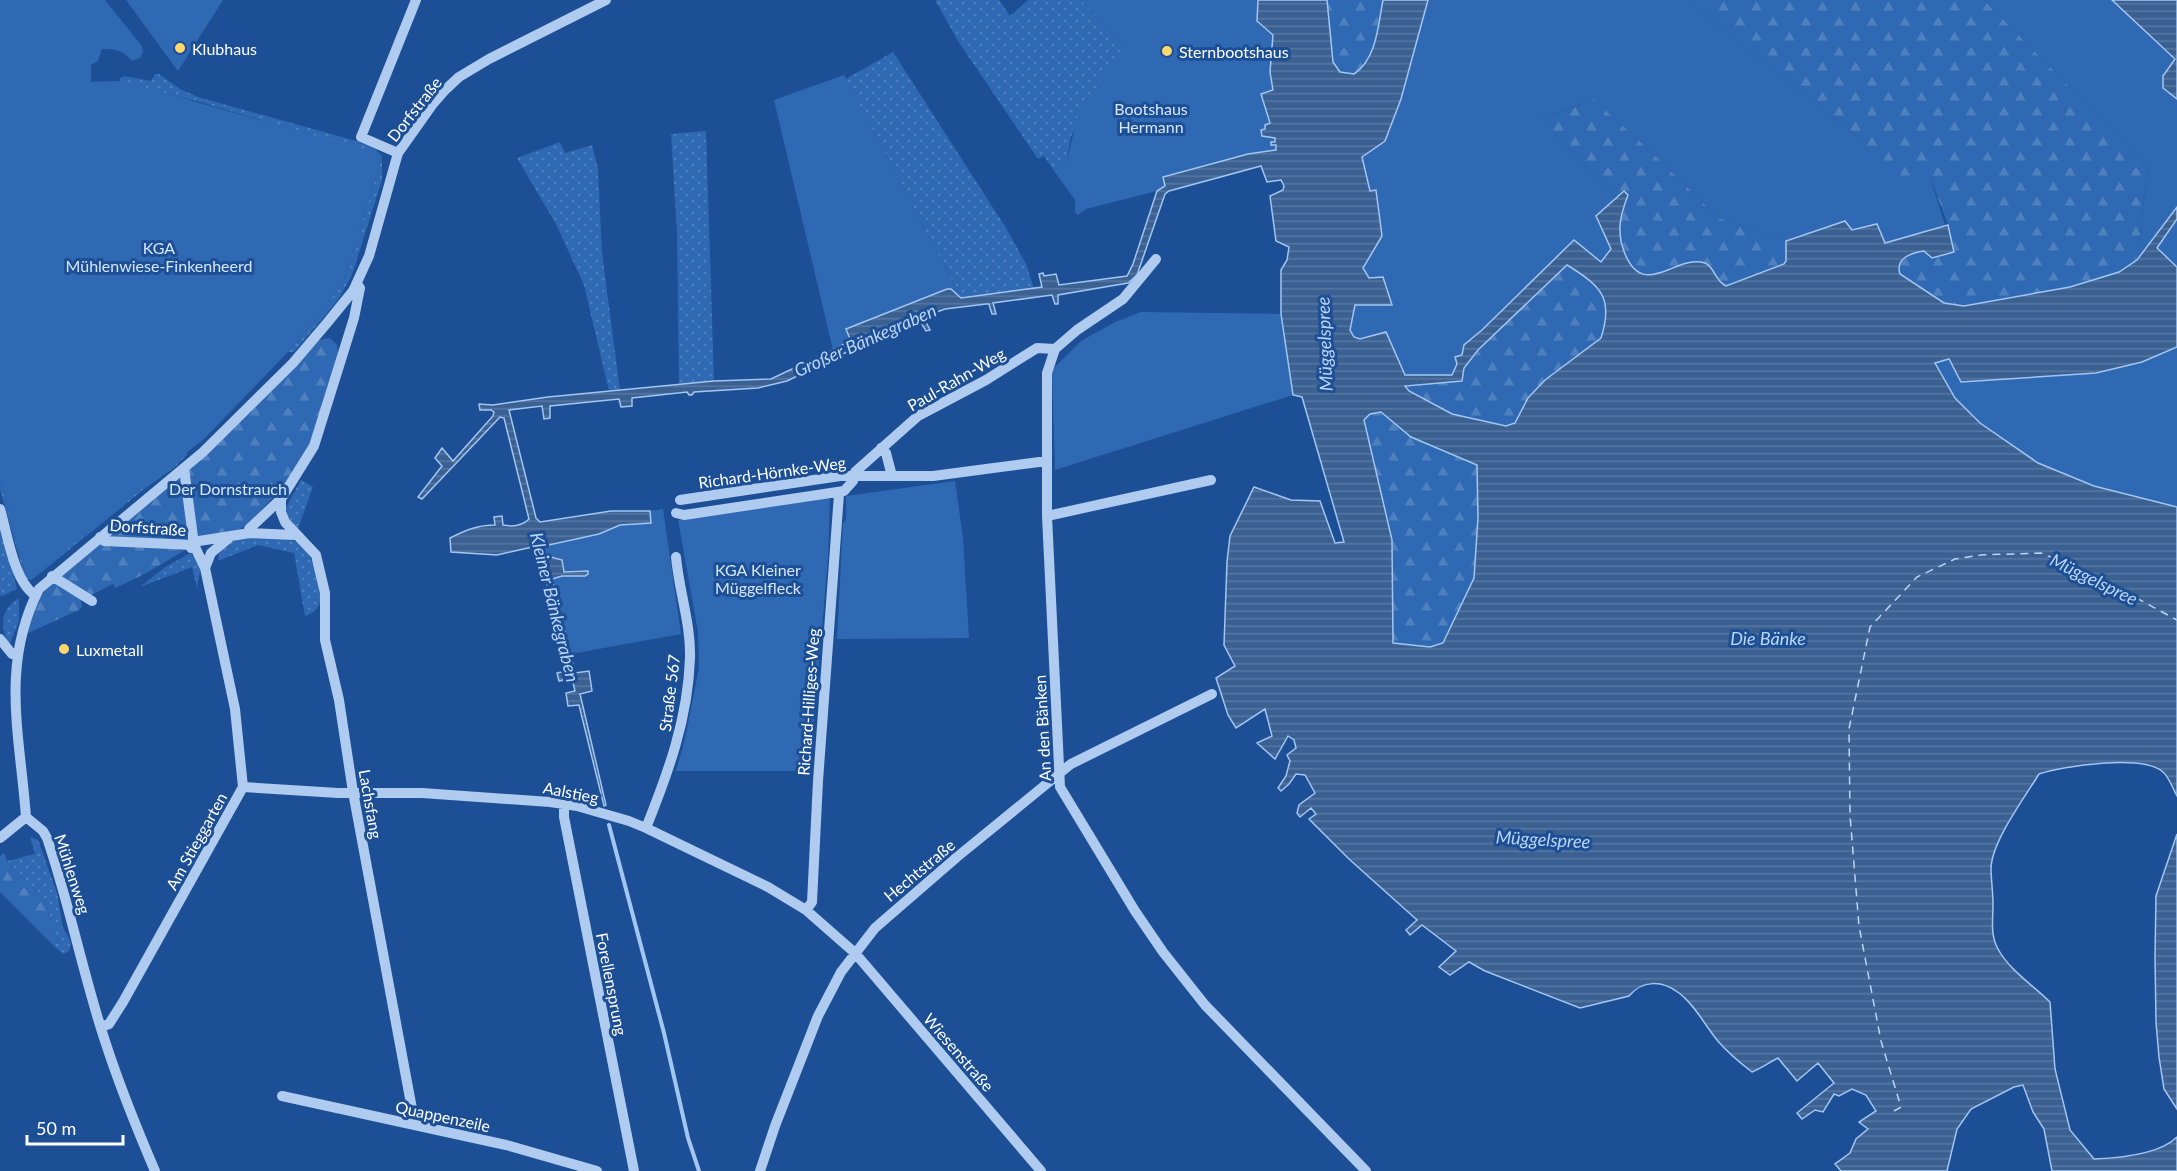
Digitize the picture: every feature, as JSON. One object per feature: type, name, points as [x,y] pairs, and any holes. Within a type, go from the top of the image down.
[{"type":"street","points":[[398,153],[361,137],[416,0]]},
{"type":"street","name":"Dorfstraße","points":[[37,592],[52,576],[184,468],[293,363],[327,323],[357,284],[369,256],[398,153],[432,105],[459,77],[489,59],[606,0]]},
{"type":"street","points":[[1055,349],[1077,330],[1123,299],[1156,259]]},
{"type":"street","name":"Dorfstraße","points":[[100,537],[104,541],[191,548],[199,541],[250,533],[249,529],[281,499],[314,446],[356,311],[360,288],[357,284]]},
{"type":"street","name":"Paul-Rahn-Weg","points":[[839,494],[848,488],[855,472],[918,416],[986,380],[1037,348],[1055,349]]},
{"type":"street","name":"An den Bänken","points":[[1055,349],[1046,384],[1047,516],[1060,787],[1135,910],[1163,952],[1205,1005],[1366,1171]]},
{"type":"street","points":[[881,448],[886,453],[892,476]]},
{"type":"street","name":"Richard-Hörnke-Weg","points":[[680,500],[819,478],[854,475],[933,477],[1047,461]]},
{"type":"street","points":[[184,468],[191,548]]},
{"type":"street","points":[[1047,516],[1211,480]]},
{"type":"street","name":"Richard-Hörnke-Weg","points":[[676,513],[684,516],[839,494]]},
{"type":"street","name":"Richard-Hilliges-Weg","points":[[806,910],[812,902],[818,782],[839,494]]},
{"type":"street","name":"Lachsfang","points":[[281,499],[285,522],[316,555],[325,593],[325,640],[339,700],[415,1125]]},
{"type":"street","points":[[0,509],[19,575],[28,591],[37,592],[24,618],[12,654],[9,692],[13,735],[22,776],[26,817],[0,838]]},
{"type":"street","points":[[250,533],[295,535]]},
{"type":"street","points":[[205,568],[211,553],[229,538]]},
{"type":"street","name":"Am Stieggarten","points":[[101,1027],[109,1024],[123,1002],[243,786],[235,710],[205,568],[200,556],[191,548]]},
{"type":"street","name":"Straße 567","points":[[646,828],[669,771],[679,737],[686,698],[690,658],[688,628],[676,557]]},
{"type":"street","points":[[52,576],[92,601]]},
{"type":"street","points":[[0,639],[12,654]]},
{"type":"street","name":"Hechtstraße","points":[[760,1171],[818,1016],[841,972],[875,928],[904,901],[1071,764],[1212,694]]},
{"type":"street","name":"Aalstieg","points":[[243,786],[309,791],[422,793],[564,803],[646,828],[768,887],[806,910],[855,953]]},
{"type":"street","name":"Forellensprung","points":[[564,803],[564,817],[634,1171]]},
{"type":"street","name":"Mühlenweg","points":[[26,817],[43,831],[47,838],[68,904],[101,1027],[128,1107],[155,1171]]},
{"type":"street","name":"Wiesenstraße","points":[[855,953],[1041,1171]]},
{"type":"street","name":"Quappenzeile","points":[[282,1096],[506,1145],[597,1171]]},
{"type":"green space","name":"KGA Mühlenwiese-Finkenheerd","points":[[0,0],[105,0],[142,46],[143,52],[140,58],[132,61],[118,51],[102,49],[98,61],[91,65],[91,82],[116,81],[147,88],[376,153],[381,161],[344,280],[288,352],[205,438],[32,577],[26,576],[0,480]]},
{"type":"green space","points":[[126,0],[223,0],[178,71]]},
{"type":"green space","points":[[935,0],[999,0],[1010,16],[1028,0],[1081,0],[1123,47],[1071,136],[1067,160],[1054,171],[1044,156],[1038,159],[958,41]]},
{"type":"green space","name":"Bootshaus Hermann","points":[[1081,0],[1258,0],[1257,21],[1273,34],[1273,90],[1261,94],[1270,123],[1266,129],[1261,130],[1275,138],[1275,142],[1271,142],[1271,145],[1276,145],[1276,150],[1248,154],[1164,177],[1165,186],[1157,191],[1086,209],[1078,215],[1075,212],[1075,200],[1054,171],[1067,160],[1078,115],[1123,47]]},
{"type":"green space","points":[[1327,0],[1383,0],[1372,51],[1362,68],[1354,74],[1340,72],[1333,62]]},
{"type":"green space","points":[[1428,0],[1687,0],[1856,136],[1897,182],[1928,170],[1945,225],[1885,243],[1836,223],[1786,241],[1719,218],[1593,99],[1542,119],[1617,199],[1597,219],[1611,250],[1601,262],[1574,240],[1464,345],[1462,355],[1455,357],[1457,364],[1452,375],[1404,375],[1386,333],[1360,339],[1354,337],[1350,330],[1355,305],[1392,305],[1363,268],[1382,235],[1376,190],[1370,191],[1362,157],[1385,141],[1401,99]]},
{"type":"green space","points":[[1687,0],[1984,0],[2148,166],[2137,260],[2119,272],[2070,287],[1964,306],[1944,303],[1900,274],[1899,265],[1902,259],[1909,254],[1954,251],[1948,225],[1928,171],[1897,183],[1856,136]]},
{"type":"green space","points":[[1984,0],[2112,0],[2175,59],[2167,69],[2174,98],[2177,99],[2177,207],[2137,260],[2148,166]]},
{"type":"green space","points":[[893,52],[1006,228],[1026,264],[1034,289],[961,298],[846,79]]},
{"type":"green space","points":[[155,74],[159,74],[180,89],[198,97],[356,141],[374,148],[382,156],[382,180],[352,275],[338,300],[294,352],[288,352],[344,280],[381,161],[376,154],[200,102],[119,82],[124,76],[151,81]]},
{"type":"green space","points":[[844,75],[961,298],[952,289],[947,289],[846,329],[849,342],[833,350],[774,100]]},
{"type":"green space","points":[[1594,99],[1719,218],[1786,241],[1784,264],[1726,286],[1719,283],[1710,266],[1685,264],[1661,274],[1652,275],[1640,273],[1634,269],[1622,249],[1619,233],[1620,218],[1628,195],[1617,199],[1542,119]]},
{"type":"green space","points":[[706,131],[714,381],[679,385],[677,233],[671,134]]},
{"type":"green space","points":[[560,142],[565,153],[592,145],[598,169],[602,253],[620,390],[609,391],[584,285],[556,224],[517,158]]},
{"type":"green space","points":[[2177,219],[2177,267],[2156,248]]},
{"type":"green space","points":[[1567,264],[1588,279],[1602,294],[1606,312],[1601,338],[1545,380],[1528,398],[1516,423],[1506,427],[1452,414],[1409,391],[1405,386],[1462,381],[1464,368],[1478,350]]},
{"type":"green space","points":[[1141,312],[1281,314],[1293,395],[1055,470],[1052,370],[1081,341],[1115,322]]},
{"type":"green space","name":"Der Dornstrauch","points":[[330,338],[337,345],[339,358],[311,445],[288,481],[256,516],[237,532],[185,539],[188,548],[170,559],[125,584],[115,588],[113,584],[81,600],[82,607],[79,610],[26,634],[39,599],[46,590],[318,340]]},
{"type":"green space","points":[[2177,347],[2177,507],[2094,486],[2038,463],[1980,423],[1955,398],[1935,363],[1948,359],[1961,382],[2026,377],[2142,362]]},
{"type":"green space","points":[[1381,412],[1441,451],[1477,465],[1478,518],[1474,578],[1443,643],[1430,647],[1393,644],[1392,540],[1364,420],[1370,414]]},
{"type":"green space","points":[[187,451],[187,455],[174,468],[34,578],[31,580],[25,578],[0,489],[0,480],[26,576],[32,577]]},
{"type":"green space","points":[[301,480],[313,487],[298,529],[289,523],[284,511]]},
{"type":"green space","name":"KGA Kleiner Müggelfleck","points":[[955,481],[963,538],[969,638],[837,639],[846,496]]},
{"type":"green space","name":"KGA Kleiner Müggelfleck","points":[[830,498],[828,557],[810,771],[676,771],[685,739],[699,668],[698,632],[678,520]]},
{"type":"green space","name":"KGA Kleiner Müggelfleck","points":[[663,509],[681,634],[571,654],[552,579],[584,570],[563,572],[562,561],[546,556],[544,545],[599,534],[620,525],[651,523],[650,511]]},
{"type":"green space","points":[[0,519],[17,589],[2,596],[0,595]]},
{"type":"green space","points":[[255,537],[291,540],[305,548],[313,563],[320,591],[319,605],[315,611],[305,616],[294,553],[258,545],[218,561],[226,545],[236,540]]},
{"type":"green space","points":[[190,553],[198,559],[200,571],[197,588],[192,567],[140,587],[164,568]]},
{"type":"green space","points":[[19,598],[19,621],[9,646],[3,618],[8,607]]},
{"type":"green space","points":[[30,837],[38,840],[57,893],[63,928],[71,942],[69,951],[63,954],[53,945],[58,942],[44,898],[7,861],[35,854]]},
{"type":"green space","points":[[4,853],[7,861],[44,898],[58,942],[53,945],[0,892],[0,856]]},
{"type":"water","name":"Die Bänke","points":[[1258,0],[1327,0],[1333,62],[1340,72],[1354,74],[1362,68],[1372,51],[1383,0],[1428,0],[1401,99],[1385,141],[1362,157],[1370,191],[1376,190],[1382,236],[1363,268],[1369,278],[1383,277],[1392,305],[1355,305],[1350,330],[1354,337],[1360,339],[1386,332],[1405,375],[1452,375],[1457,364],[1455,357],[1462,355],[1464,345],[1574,240],[1601,262],[1611,249],[1596,216],[1624,191],[1628,195],[1621,217],[1622,246],[1633,267],[1641,274],[1651,275],[1694,262],[1705,263],[1726,286],[1784,264],[1786,241],[1845,221],[1852,230],[1877,224],[1885,243],[1948,225],[1954,252],[1932,258],[1924,251],[1909,255],[1900,264],[1900,274],[1944,303],[1964,306],[2070,287],[2119,272],[2137,260],[2177,207],[2177,219],[2157,248],[2177,267],[2177,347],[2142,362],[2096,373],[1961,382],[1949,359],[1935,363],[1955,398],[1980,423],[2038,463],[2094,486],[2177,507],[2177,796],[2163,772],[2139,764],[2102,763],[2039,774],[2003,832],[1991,868],[1995,943],[2009,964],[2050,1002],[2055,1069],[2070,1130],[2094,1159],[2149,1152],[2177,1137],[2177,1171],[2052,1171],[2044,1129],[2033,1112],[2023,1085],[2014,1087],[1971,1109],[1957,1129],[1947,1171],[1841,1171],[1835,1164],[1850,1153],[1856,1139],[1868,1129],[1859,1122],[1876,1111],[1866,1095],[1852,1089],[1839,1096],[1834,1094],[1823,1112],[1815,1110],[1802,1119],[1797,1113],[1834,1083],[1818,1063],[1797,1081],[1778,1058],[1752,1072],[1721,1044],[1684,998],[1673,989],[1659,984],[1646,985],[1629,996],[1580,1008],[1485,971],[1469,962],[1450,975],[1439,967],[1456,951],[1422,925],[1410,935],[1406,930],[1417,920],[1349,859],[1309,819],[1316,814],[1311,808],[1300,817],[1297,813],[1299,805],[1315,793],[1305,775],[1296,774],[1281,791],[1278,788],[1286,776],[1290,761],[1287,755],[1296,748],[1294,740],[1288,736],[1275,759],[1257,743],[1272,736],[1265,709],[1236,728],[1228,715],[1216,678],[1235,666],[1224,645],[1227,562],[1230,536],[1254,487],[1291,500],[1320,501],[1335,543],[1344,542],[1302,397],[1293,395],[1281,314],[1281,270],[1287,260],[1289,247],[1276,241],[1270,196],[1283,190],[1284,186],[1281,180],[1267,182],[1261,166],[1165,194],[1137,275],[1128,283],[1058,295],[1058,304],[1055,304],[1052,295],[993,303],[996,314],[992,314],[989,304],[945,309],[929,315],[925,320],[930,330],[926,331],[920,321],[915,319],[787,381],[758,388],[632,398],[632,406],[621,407],[619,399],[550,406],[550,418],[544,419],[542,406],[509,410],[536,518],[540,522],[611,511],[650,511],[651,523],[620,525],[599,534],[544,546],[547,556],[562,560],[564,572],[588,571],[585,576],[562,576],[552,579],[575,673],[589,671],[592,691],[580,694],[606,805],[604,806],[579,705],[568,706],[566,693],[575,691],[572,678],[559,681],[557,673],[570,670],[537,546],[497,555],[451,552],[450,538],[472,528],[495,525],[494,517],[502,516],[503,525],[510,526],[520,525],[529,519],[504,418],[500,417],[422,499],[418,497],[442,466],[435,458],[442,448],[453,461],[493,416],[494,412],[491,410],[480,410],[479,404],[493,405],[548,397],[714,381],[771,379],[849,342],[846,329],[947,289],[951,289],[961,298],[1042,287],[1039,274],[1043,273],[1044,276],[1056,274],[1059,285],[1127,276],[1157,191],[1165,186],[1163,177],[1248,154],[1276,150],[1276,145],[1271,145],[1271,142],[1275,142],[1275,138],[1262,136],[1261,130],[1270,123],[1261,94],[1273,90],[1270,72],[1273,35],[1257,21]],"holes":[[[1567,265],[1588,280],[1602,294],[1606,313],[1601,338],[1545,380],[1528,398],[1515,423],[1506,426],[1452,414],[1409,391],[1405,386],[1462,381],[1464,368],[1478,350]],[[1381,412],[1411,437],[1477,465],[1478,518],[1474,578],[1443,643],[1430,647],[1393,643],[1392,540],[1364,420],[1370,414]]]},
{"type":"water","points":[[2112,0],[2177,0],[2177,99],[2163,88],[2163,76],[2175,59]]},
{"type":"water","points":[[2177,834],[2177,1109],[2164,1089],[2159,1057],[2155,957],[2156,896]]},
{"type":"waterway","name":"Kleiner Bänkegraben","points":[[609,825],[664,1033],[688,1138],[699,1171]]},
{"type":"ferry route","points":[[1894,1111],[1901,1107],[1881,1041],[1859,926],[1850,815],[1849,729],[1870,627],[1917,577],[1955,559],[1981,555],[2041,553],[2094,575],[2177,620]]},
{"type":"place","name":"Klubhaus","points":[[180,48]]},
{"type":"place","name":"Sternbootshaus","points":[[1167,51]]},
{"type":"place","name":"Luxmetall","points":[[64,649]]},
{"type":"water label","name":"Großer Bänkegraben","points":[[865,340]]},
{"type":"water label","name":"Müggelspree","points":[[1324,344]]},
{"type":"water label","name":"Müggelspree","points":[[2094,579]]},
{"type":"water label","name":"Müggelspree","points":[[1543,839]]}]
